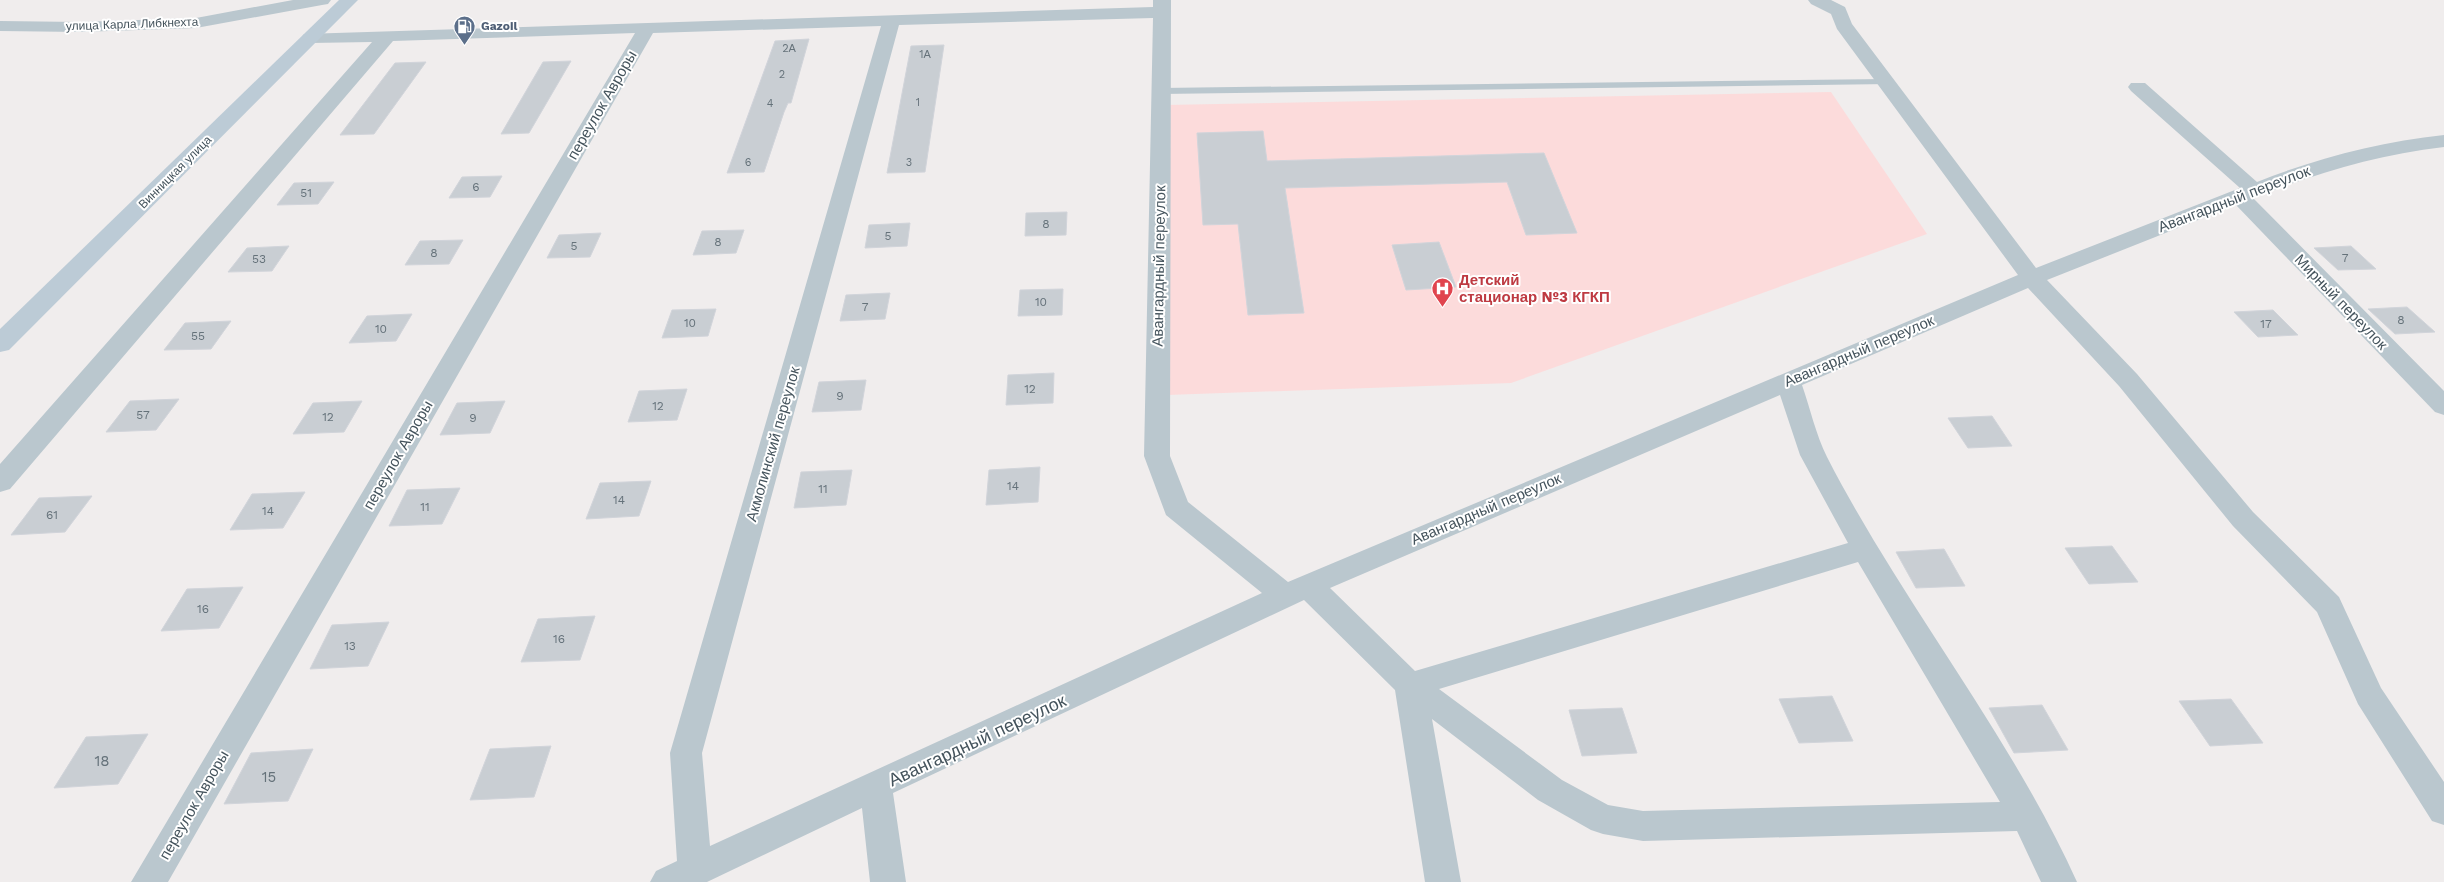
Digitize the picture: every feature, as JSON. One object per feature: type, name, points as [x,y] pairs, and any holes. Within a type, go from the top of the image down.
[{"type":"main road","name":"Винницкая улица","points":[[0,344],[349,0]]},
{"type":"street","name":"улица Карла Либкнехта","points":[[0,26],[80,27],[196,23],[322,0]]},
{"type":"street","points":[[1817,0],[1839,11],[1843,25],[2032,278],[2128,380],[2243,519],[2329,605],[2369,695],[2444,810]]},
{"type":"street","points":[[310,38],[891,21],[1162,6]]},
{"type":"street","name":"Авангардный переулок","points":[[1162,6],[1157,456],[1176,508],[1297,590]]},
{"type":"street","name":"Акмолинский переулок","points":[[694,871],[686,753],[891,21]]},
{"type":"street","name":"переулок Авроры","points":[[149,882],[647,28]]},
{"type":"street","points":[[0,482],[387,36]]},
{"type":"street","name":"Мирный переулок","points":[[2138,87],[2247,193],[2444,406]]},
{"type":"street","name":"Авангардный переулок","points":[[668,882],[1297,590],[2032,278],[2303,171],[2398,146],[2444,141]]},
{"type":"street","points":[[1788,381],[1813,455],[1865,549],[2027,816],[2059,882]]},
{"type":"street","points":[[1410,686],[1865,549]]},
{"type":"street","points":[[1297,590],[1410,686],[1550,790],[1603,819],[1643,826],[2027,816]]},
{"type":"street","points":[[1410,686],[1443,882]]},
{"type":"street","points":[[876,787],[888,882]]},
{"type":"lane","points":[[1161,91],[1886,82]]},
{"type":"shaded area","name":"Детский стационар №3 КГКП","points":[[1831,92],[1927,234],[1511,383],[1167,395],[1164,105]]},
{"type":"building","points":[[809,39],[791,103],[788,103],[784,112],[764,172],[727,173],[775,41]]},
{"type":"building","points":[[944,45],[925,172],[887,173],[911,46]]},
{"type":"building","points":[[571,61],[529,133],[501,134],[543,62]]},
{"type":"building","points":[[426,62],[374,134],[340,135],[395,63]]},
{"type":"building","points":[[1263,131],[1267,161],[1544,153],[1577,233],[1526,235],[1507,182],[1285,188],[1304,313],[1248,315],[1238,224],[1203,225],[1197,133]]},
{"type":"building","points":[[502,176],[490,197],[449,198],[462,177]]},
{"type":"building","points":[[334,182],[318,204],[277,205],[294,183]]},
{"type":"building","points":[[1067,212],[1066,235],[1025,236],[1026,213]]},
{"type":"building","points":[[910,223],[907,246],[865,248],[869,225]]},
{"type":"building","points":[[744,230],[736,253],[693,255],[702,231]]},
{"type":"building","points":[[601,233],[590,257],[547,258],[559,235]]},
{"type":"building","points":[[463,240],[449,264],[405,265],[420,241]]},
{"type":"building","points":[[1439,242],[1456,287],[1406,290],[1392,245]]},
{"type":"building","points":[[289,246],[272,271],[228,272],[247,248]]},
{"type":"building","points":[[2351,246],[2376,269],[2338,270],[2314,248]]},
{"type":"building","points":[[1063,289],[1062,315],[1018,316],[1020,290]]},
{"type":"building","points":[[890,293],[885,319],[840,321],[846,295]]},
{"type":"building","points":[[2407,307],[2435,332],[2395,334],[2368,309]]},
{"type":"building","points":[[716,309],[708,336],[662,338],[672,310]]},
{"type":"building","points":[[2273,310],[2298,335],[2258,337],[2234,312]]},
{"type":"building","points":[[412,314],[396,341],[349,343],[367,316]]},
{"type":"building","points":[[231,321],[211,349],[164,350],[185,323]]},
{"type":"building","points":[[1054,373],[1053,403],[1006,405],[1008,375]]},
{"type":"building","points":[[866,380],[861,410],[812,412],[819,382]]},
{"type":"building","points":[[687,389],[677,420],[628,422],[639,391]]},
{"type":"building","points":[[179,399],[156,430],[106,432],[130,401]]},
{"type":"building","points":[[362,401],[344,432],[293,434],[313,403]]},
{"type":"building","points":[[505,401],[490,433],[440,435],[457,403]]},
{"type":"building","points":[[1992,416],[2012,446],[1968,448],[1948,418]]},
{"type":"building","points":[[1040,467],[1038,502],[986,505],[989,470]]},
{"type":"building","points":[[852,470],[846,505],[794,508],[801,472]]},
{"type":"building","points":[[651,481],[639,516],[586,519],[600,483]]},
{"type":"building","points":[[460,488],[442,524],[389,526],[407,490]]},
{"type":"building","points":[[305,492],[283,528],[230,530],[252,494]]},
{"type":"building","points":[[92,496],[65,532],[11,535],[39,498]]},
{"type":"building","points":[[2112,546],[2138,582],[2089,584],[2065,548]]},
{"type":"building","points":[[1944,549],[1965,586],[1916,588],[1896,552]]},
{"type":"building","points":[[243,587],[219,628],[161,631],[187,589]]},
{"type":"building","points":[[595,616],[580,660],[521,662],[538,619]]},
{"type":"building","points":[[389,622],[368,666],[310,669],[332,625]]},
{"type":"building","points":[[1832,696],[1853,741],[1799,743],[1779,699]]},
{"type":"building","points":[[2231,699],[2263,743],[2210,746],[2179,701]]},
{"type":"building","points":[[2042,705],[2068,750],[2014,753],[1989,708]]},
{"type":"building","points":[[1622,708],[1637,753],[1582,756],[1569,710]]},
{"type":"building","points":[[148,734],[118,784],[54,788],[86,737]]},
{"type":"building","points":[[551,746],[534,797],[470,800],[490,749]]},
{"type":"building","points":[[313,749],[288,801],[224,804],[251,753]]},
{"type":"place","name":"Gazoil","points":[[465,45]]},
{"type":"place","name":"Детский стационар №3 КГКП","points":[[1443,308]]}]
